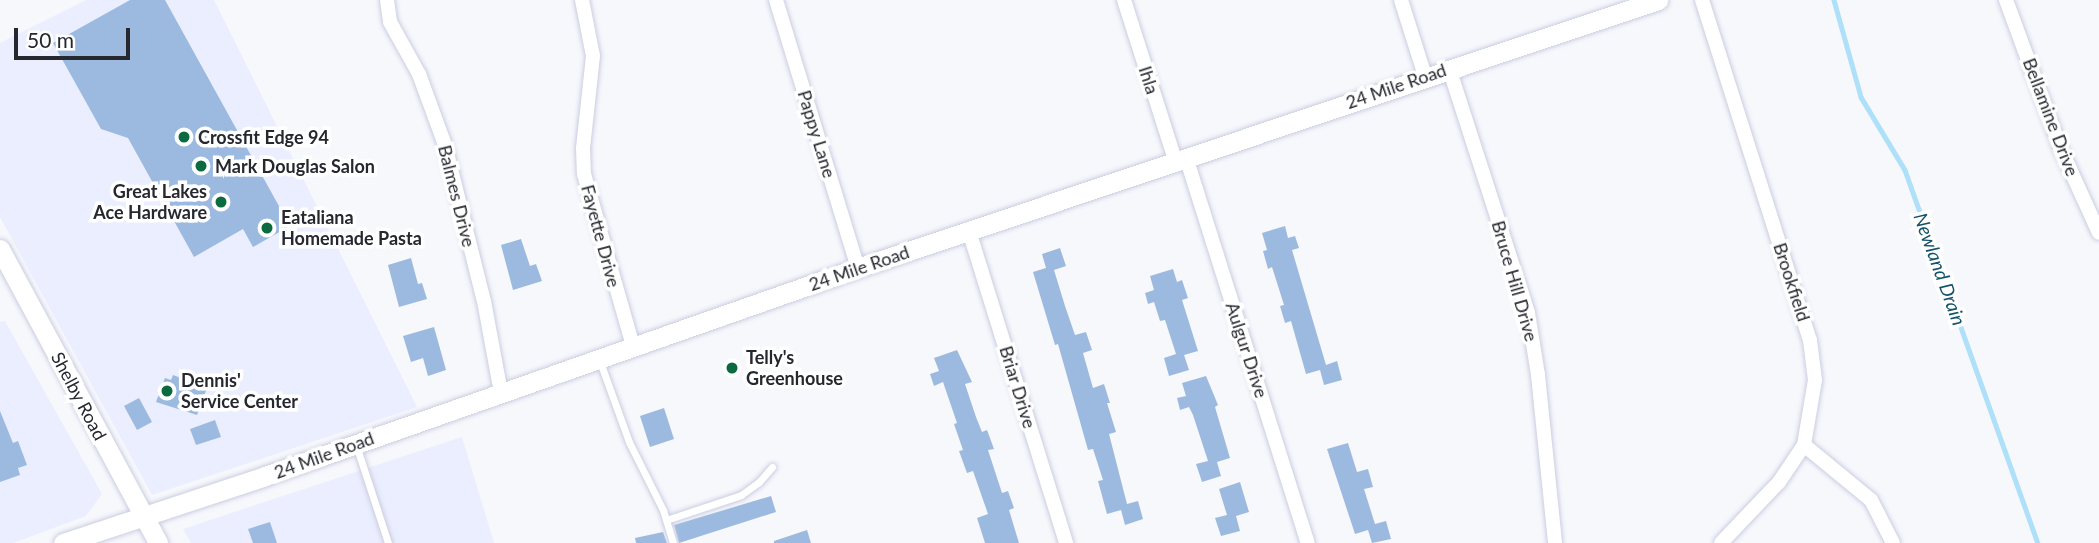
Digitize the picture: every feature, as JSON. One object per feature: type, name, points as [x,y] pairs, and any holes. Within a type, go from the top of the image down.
[{"type":"street","name":"Fayette Drive","points":[[582,0],[593,56],[583,148],[584,174],[633,346]]},
{"type":"street","name":"Pappy Lane","points":[[776,0],[858,268]]},
{"type":"street","name":"Ihla","points":[[1124,0],[1181,158]]},
{"type":"street","points":[[1401,0],[1425,76]]},
{"type":"street","name":"24 Mile Road","points":[[63,543],[1181,158],[1658,0]]},
{"type":"street","name":"Brookfield","points":[[1702,0],[1811,340],[1815,394],[1804,445],[1779,482],[1721,543]]},
{"type":"street","name":"Bellamine Drive","points":[[2006,0],[2060,147],[2099,233]]},
{"type":"street","name":"Balmes Drive","points":[[386,4],[419,74],[445,145],[484,301],[501,393]]},
{"type":"street","name":"Bruce Hill Drive","points":[[1449,68],[1528,313],[1538,375],[1555,543]]},
{"type":"street","name":"Aulgur Drive","points":[[1181,158],[1308,543]]},
{"type":"street","name":"Briar Drive","points":[[969,231],[1066,543]]},
{"type":"street","name":"Shelby Road","points":[[0,249],[158,543]]},
{"type":"street","points":[[1804,445],[1871,500],[1893,543]]},
{"type":"lane","points":[[598,359],[625,431],[666,520],[673,543]]},
{"type":"lane","points":[[355,444],[388,543]]},
{"type":"lane","points":[[666,520],[741,495],[759,482],[772,467]]},
{"type":"shaded area","points":[[86,0],[214,0],[417,407],[152,495],[0,217],[0,43]]},
{"type":"shaded area","points":[[5,321],[102,494],[86,516],[13,543],[0,543],[0,322]]},
{"type":"shaded area","points":[[462,437],[494,543],[191,543],[183,529]]},
{"type":"building","points":[[130,0],[165,0],[290,226],[253,247],[243,229],[194,257],[128,138],[101,129],[53,43]]},
{"type":"building","points":[[1285,226],[1288,238],[1295,236],[1299,248],[1292,250],[1326,365],[1337,361],[1342,380],[1324,385],[1320,370],[1306,374],[1291,321],[1285,323],[1280,306],[1284,305],[1272,267],[1268,269],[1263,251],[1267,250],[1262,233]]},
{"type":"building","points":[[521,239],[530,266],[536,264],[542,281],[513,290],[501,245]]},
{"type":"building","points":[[1060,248],[1066,266],[1054,270],[1065,306],[1075,335],[1086,332],[1092,350],[1083,353],[1093,388],[1104,384],[1110,403],[1107,403],[1116,432],[1109,434],[1127,504],[1138,501],[1143,519],[1125,525],[1121,510],[1107,514],[1098,481],[1103,480],[1093,449],[1088,450],[1058,344],[1055,345],[1033,272],[1046,268],[1042,254]]},
{"type":"building","points":[[411,258],[418,284],[422,283],[427,299],[399,307],[388,265]]},
{"type":"building","points":[[1173,269],[1177,282],[1182,280],[1188,298],[1182,300],[1198,351],[1184,355],[1189,370],[1169,376],[1164,358],[1176,354],[1165,320],[1160,321],[1154,302],[1148,304],[1145,293],[1154,290],[1150,276]]},
{"type":"building","points":[[434,327],[446,370],[428,376],[423,358],[411,362],[403,336]]},
{"type":"building","points":[[957,350],[972,382],[965,384],[976,417],[982,432],[987,430],[994,449],[988,450],[1002,493],[1008,491],[1014,508],[1009,510],[1019,543],[985,543],[977,518],[988,514],[973,471],[967,473],[959,451],[963,450],[954,424],[957,423],[943,382],[934,386],[930,374],[939,371],[934,358]]},
{"type":"building","name":"Dennis' Service Center","points":[[173,375],[207,388],[197,415],[156,402],[165,378],[171,380]]},
{"type":"building","points":[[1206,376],[1218,405],[1215,407],[1230,458],[1217,462],[1221,476],[1202,482],[1196,464],[1208,461],[1193,415],[1189,407],[1180,410],[1177,398],[1186,396],[1182,383]]},
{"type":"building","points":[[139,398],[152,422],[137,430],[124,406]]},
{"type":"building","points":[[664,408],[674,439],[650,447],[640,416]]},
{"type":"building","points":[[0,411],[13,443],[18,441],[27,465],[18,468],[20,475],[0,482]]},
{"type":"building","points":[[215,420],[221,437],[196,445],[190,429]]},
{"type":"building","points":[[1348,443],[1357,472],[1368,469],[1373,487],[1364,489],[1375,524],[1386,521],[1391,539],[1372,543],[1368,530],[1355,534],[1327,449]]},
{"type":"building","points":[[1240,482],[1249,512],[1236,516],[1240,531],[1221,536],[1215,518],[1227,515],[1219,489]]},
{"type":"building","points":[[771,496],[776,512],[679,543],[674,525]]},
{"type":"building","points":[[270,522],[277,543],[253,543],[248,529]]},
{"type":"building","points":[[807,530],[811,543],[774,543],[774,541]]},
{"type":"building","points":[[663,532],[667,543],[636,543],[635,538]]},
{"type":"waterway","name":"Newland Drain","points":[[1834,0],[1861,97],[1905,170],[2038,543]]},
{"type":"place","name":"Crossfit Edge 94","points":[[184,137]]},
{"type":"place","name":"Mark Douglas Salon","points":[[201,166]]},
{"type":"place","name":"Great Lakes Ace Hardware","points":[[221,202]]},
{"type":"place","name":"Eataliana Homemade Pasta","points":[[267,228]]},
{"type":"place","name":"Telly's Greenhouse","points":[[732,368]]},
{"type":"place","name":"Dennis' Service Center","points":[[167,391]]}]
